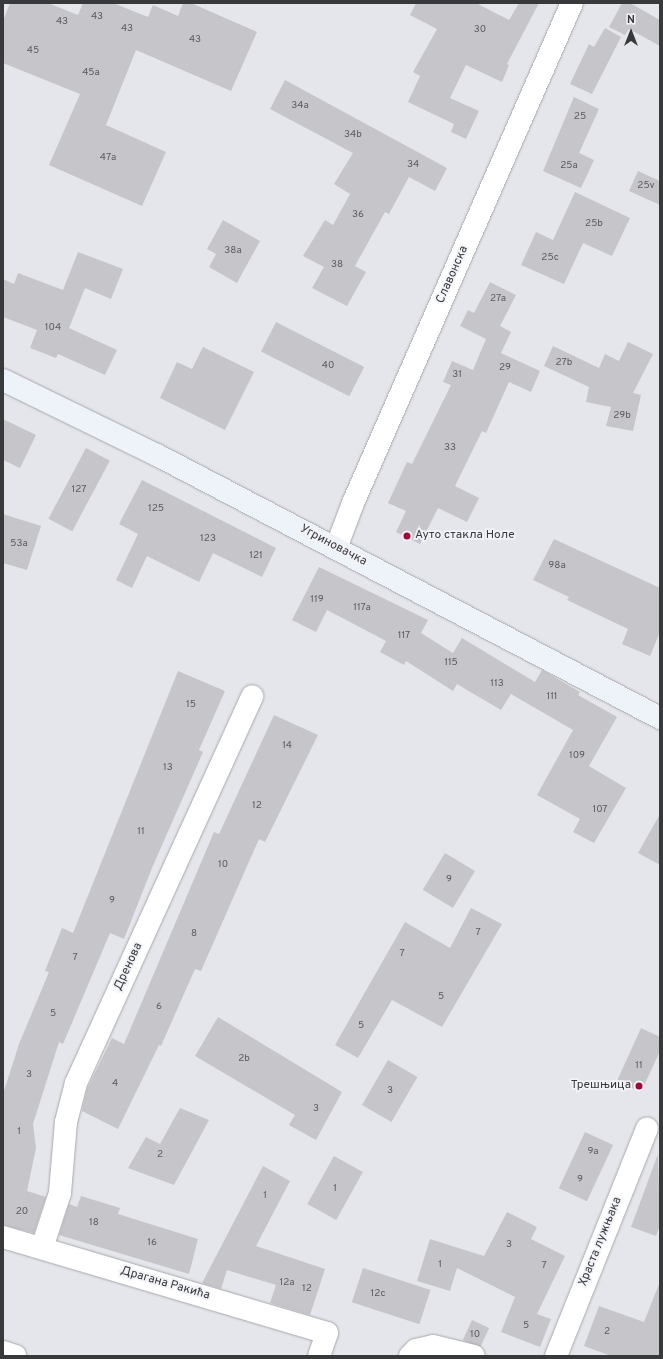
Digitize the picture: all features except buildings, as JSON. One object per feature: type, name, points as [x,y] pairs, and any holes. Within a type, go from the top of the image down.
[{"type":"main road","name":"Угриновачка","points":[[3,380],[157,455],[660,718]]},
{"type":"street","name":"Славонска","points":[[336,548],[353,503],[572,3]]},
{"type":"street","name":"Дренова","points":[[42,1248],[60,1193],[66,1122],[76,1083],[252,696]]},
{"type":"street","name":"Храста лужњака","points":[[556,1356],[647,1128]]},
{"type":"street","name":"Драгана Ракића","points":[[3,1237],[327,1333],[320,1356]]},
{"type":"street","points":[[410,1356],[416,1350],[433,1346],[474,1356]]},
{"type":"street","points":[[3,1352],[15,1356]]},
{"type":"place","name":"Ауто стакла Ноле","points":[[407,536]]},
{"type":"place","name":"Трешњица","points":[[639,1086]]}]
